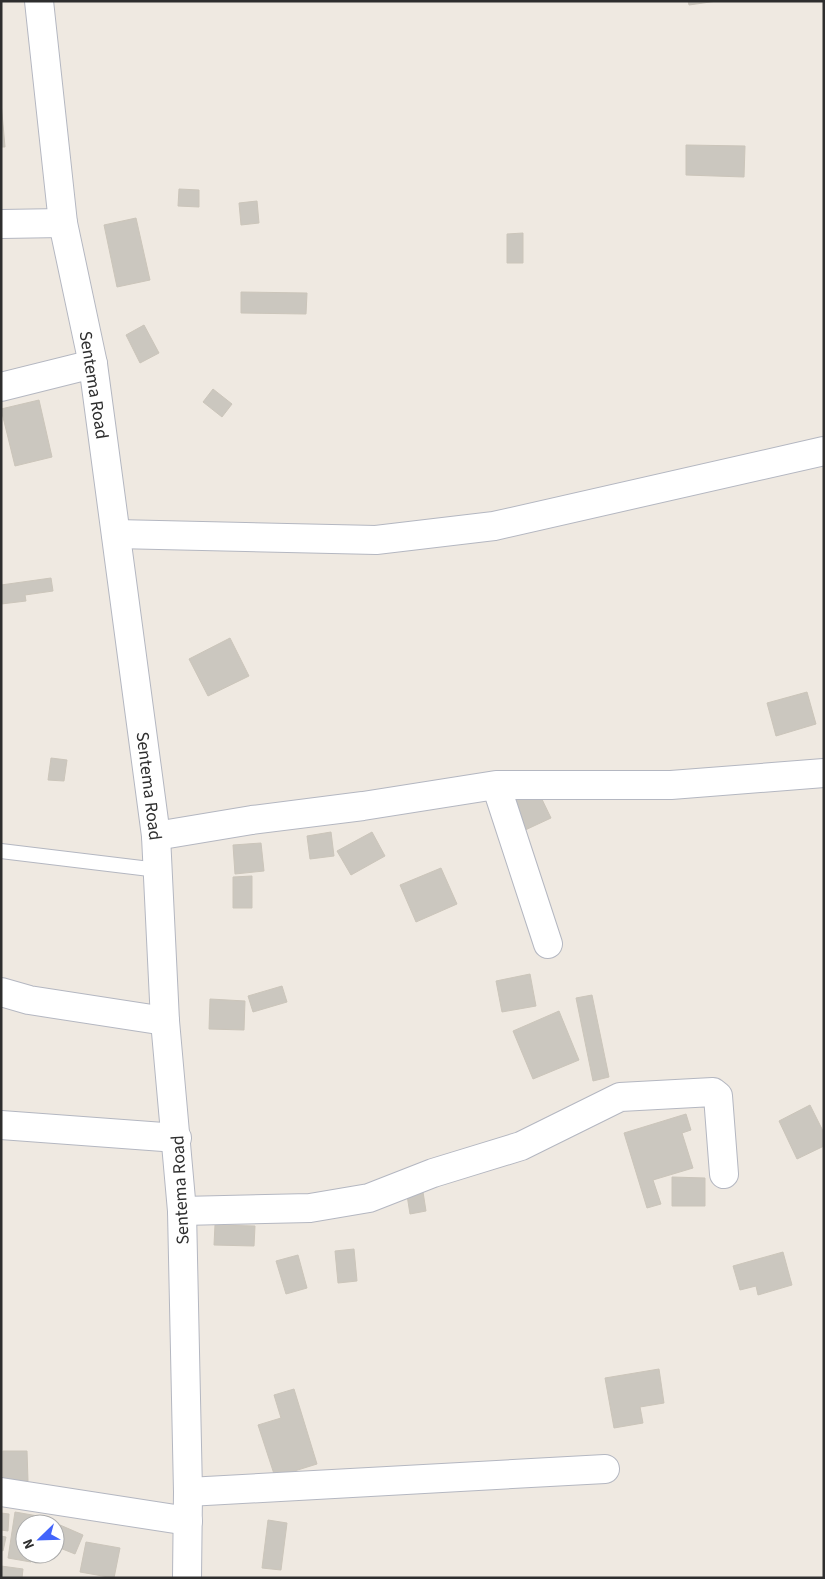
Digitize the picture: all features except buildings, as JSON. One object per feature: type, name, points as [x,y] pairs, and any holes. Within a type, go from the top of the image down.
[{"type":"street","name":"Sentema Road","points":[[39,1],[63,223],[93,364],[156,836],[165,1021],[177,1138],[182,1211],[188,1492],[186,1578]]},
{"type":"street","points":[[1,224],[63,223]]},
{"type":"street","points":[[1,387],[93,364]]},
{"type":"street","points":[[116,534],[386,539],[494,526],[824,451]]},
{"type":"street","points":[[156,836],[496,785],[671,785],[824,773]]},
{"type":"street","points":[[496,785],[548,944]]},
{"type":"street","points":[[1,992],[29,1000],[165,1021]]},
{"type":"street","points":[[182,1211],[310,1208],[369,1198],[432,1173],[521,1146],[620,1097],[713,1092],[718,1096],[724,1174]]},
{"type":"street","points":[[1,1125],[177,1138]]},
{"type":"street","points":[[188,1492],[605,1469]]},
{"type":"street","points":[[1,1492],[188,1521]]},
{"type":"lane","points":[[1,851],[158,870]]}]
